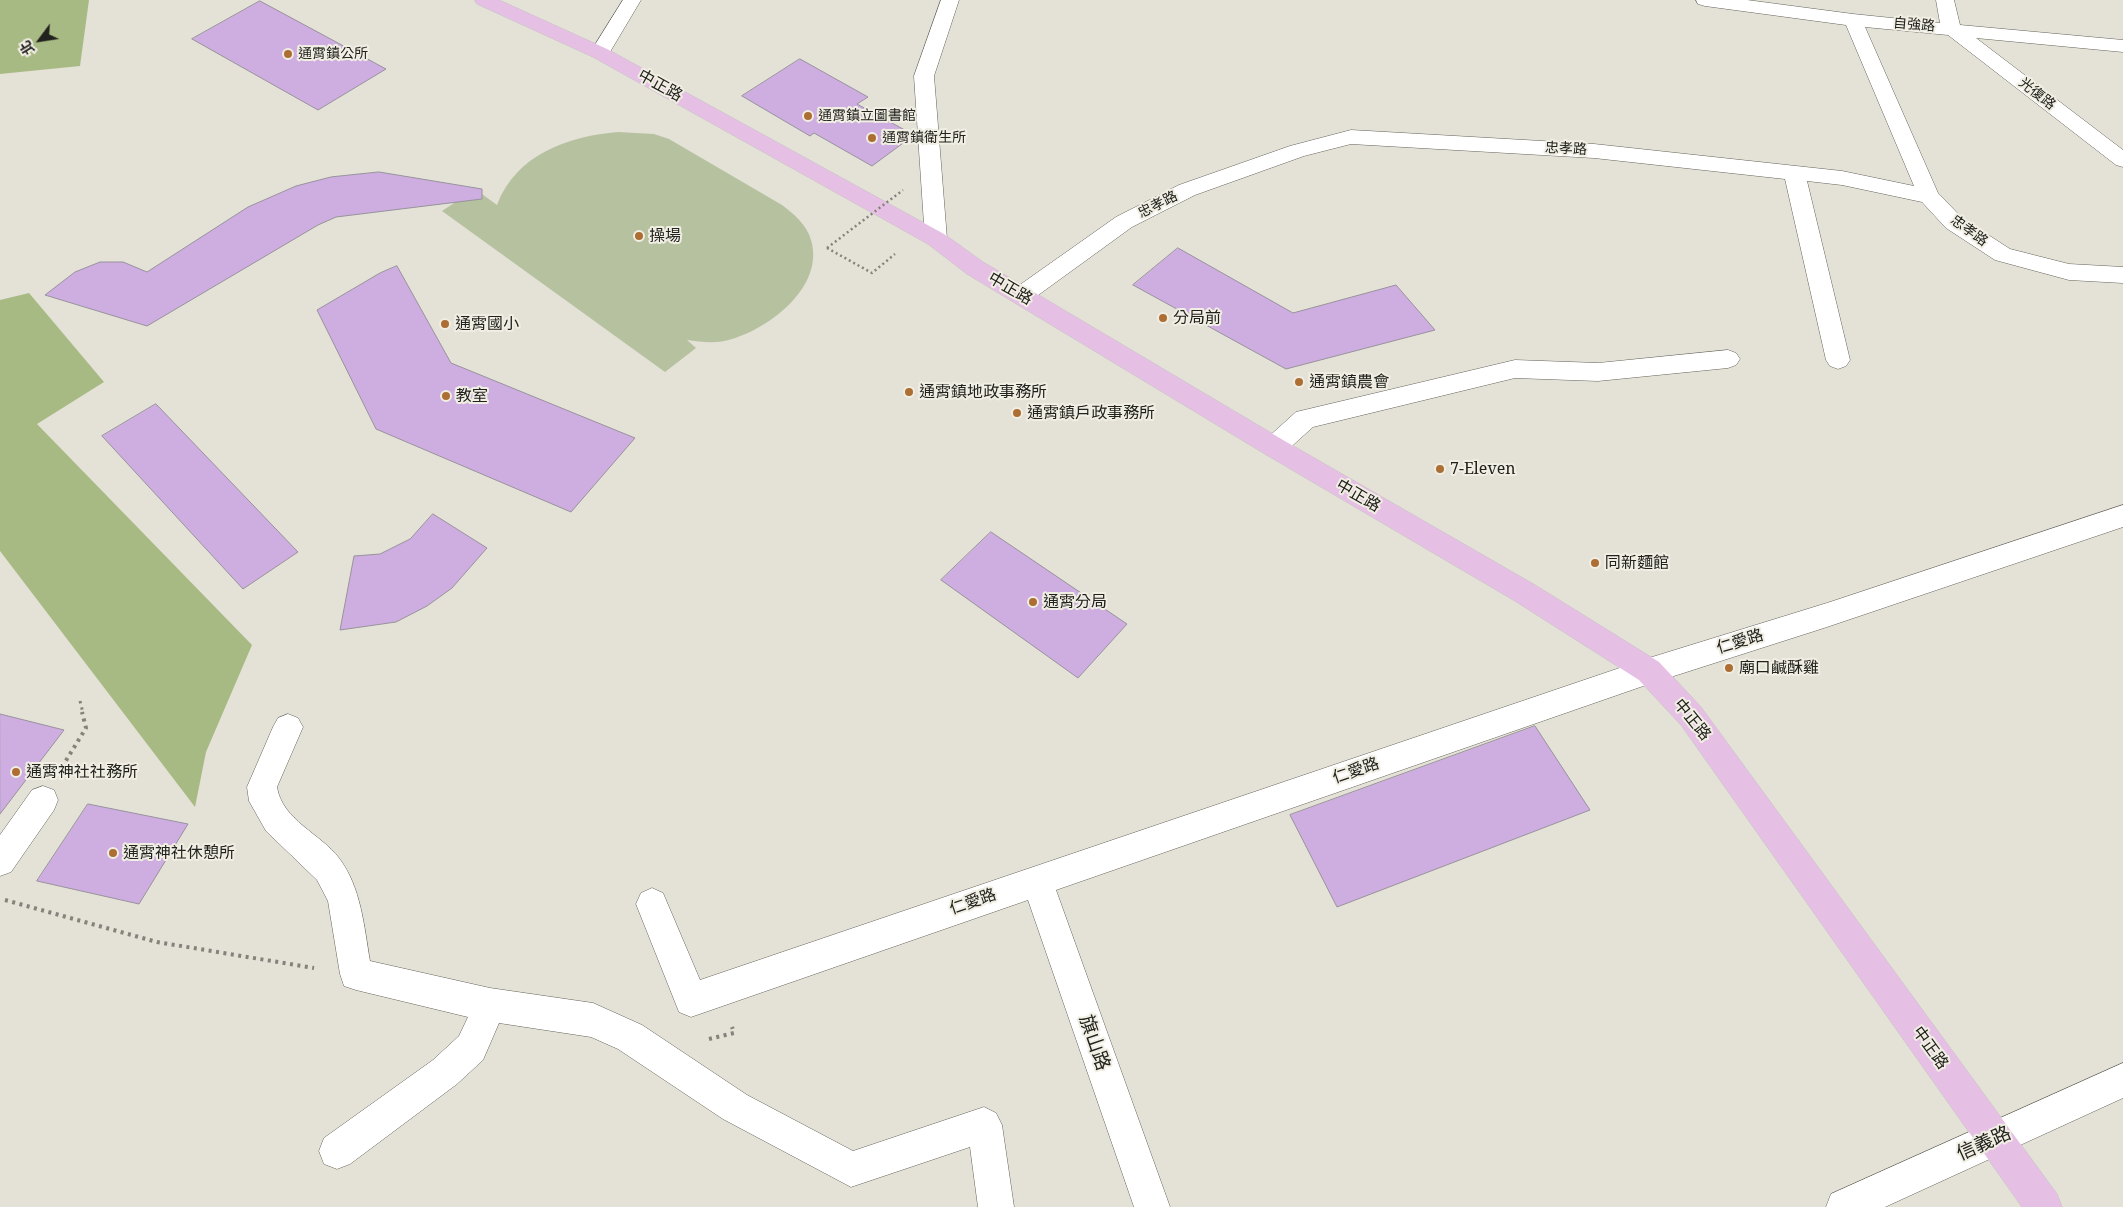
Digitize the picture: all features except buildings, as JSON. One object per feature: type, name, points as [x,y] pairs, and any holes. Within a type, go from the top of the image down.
[{"type":"main road","name":"中正路","points":[[484,0],[600,53],[936,239],[975,268],[1274,447],[1525,593],[1649,671],[1691,716],[2044,1207]]},
{"type":"street","points":[[600,53],[632,0]]},
{"type":"street","points":[[936,239],[924,76],[950,0]]},
{"type":"street","name":"自強路","points":[[1705,0],[1853,20],[2123,46]]},
{"type":"street","points":[[1946,0],[1951,28]]},
{"type":"street","points":[[1853,20],[1929,196]]},
{"type":"street","name":"光復路","points":[[1951,28],[2123,160]]},
{"type":"street","name":"忠孝路","points":[[1022,295],[1124,222],[1187,190],[1297,151],[1351,137],[1594,151],[1842,178],[1929,196],[1954,223],[2003,255],[2069,272],[2123,275]]},
{"type":"street","points":[[1794,172],[1838,360]]},
{"type":"street","points":[[1274,447],[1305,419],[1514,368],[1598,372],[1728,359]]},
{"type":"street","name":"仁愛路","points":[[652,904],[691,1000],[1649,671],[1827,615],[2123,516]]},
{"type":"street","points":[[288,727],[262,787],[264,801],[277,821],[328,869],[343,898],[356,974],[490,1005],[592,1020],[630,1037],[735,1107],[851,1169],[984,1125],[996,1207]]},
{"type":"street","points":[[0,861],[43,800]]},
{"type":"street","name":"旗山路","points":[[1037,880],[1152,1207]]},
{"type":"street","points":[[337,1151],[445,1072],[471,1048],[490,1005]]},
{"type":"street","name":"信義路","points":[[1844,1207],[2123,1080]]},
{"type":"path","points":[[872,273],[827,248],[903,190]]},
{"type":"path","points":[[43,800],[86,728],[80,702]]},
{"type":"path","points":[[0,899],[157,942],[356,974]]},
{"type":"green space","points":[[0,0],[89,0],[80,66],[0,74]]},
{"type":"green space","points":[[618,132],[654,134],[669,139],[782,205],[803,225],[811,240],[813,257],[810,273],[802,289],[791,303],[762,325],[726,341],[687,340],[696,348],[665,372],[442,211],[475,189],[497,205],[506,187],[517,173],[546,151],[563,143],[581,138]]},
{"type":"green space","points":[[29,293],[104,382],[37,424],[252,645],[206,752],[195,807],[0,551],[0,300]]},
{"type":"place","name":"通霄鎮公所","points":[[288,54]]},
{"type":"place","name":"通霄鎮立圖書館","points":[[808,116]]},
{"type":"place","name":"通霄鎮衛生所","points":[[872,138]]},
{"type":"place","name":"操場","points":[[639,236]]},
{"type":"place","name":"分局前","points":[[1163,318]]},
{"type":"place","name":"通霄國小","points":[[445,324]]},
{"type":"place","name":"通霄鎮農會","points":[[1299,382]]},
{"type":"place","name":"通霄鎮地政事務所","points":[[909,392]]},
{"type":"place","name":"教室","points":[[446,396]]},
{"type":"place","name":"通霄鎮戶政事務所","points":[[1017,413]]},
{"type":"place","name":"7-Eleven","points":[[1440,469]]},
{"type":"place","name":"同新麵館","points":[[1595,563]]},
{"type":"place","name":"通霄分局","points":[[1033,602]]},
{"type":"place","name":"廟口鹹酥雞","points":[[1729,668]]},
{"type":"place","name":"通霄神社社務所","points":[[16,772]]},
{"type":"place","name":"通霄神社休憩所","points":[[113,853]]}]
